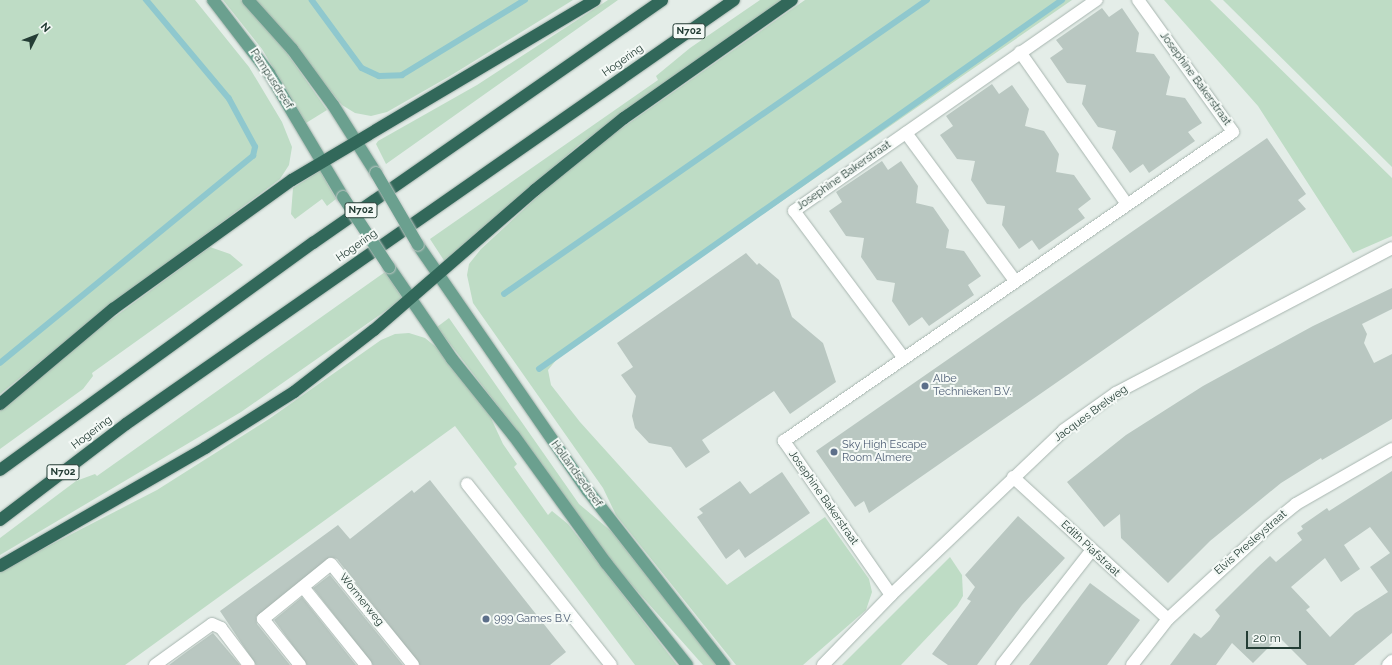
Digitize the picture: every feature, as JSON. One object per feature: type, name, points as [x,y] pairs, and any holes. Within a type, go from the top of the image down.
[{"type":"highway","points":[[0,404],[113,309],[292,180],[595,0]]},
{"type":"highway","name":"N702","points":[[0,470],[313,243],[662,0]]},
{"type":"highway","name":"Hogering","points":[[0,520],[126,424],[734,0]]},
{"type":"highway","points":[[0,566],[205,448],[294,392],[410,300],[535,190],[624,118],[792,0]]},
{"type":"main road","name":"Pampusdreef","points":[[213,0],[269,73],[320,164],[410,300]]},
{"type":"main road","points":[[248,0],[292,49],[357,142]]},
{"type":"main road","name":"Hollandsedreef","points":[[357,142],[418,246],[588,491],[724,665]]},
{"type":"main road","points":[[410,300],[606,563],[688,665]]},
{"type":"street","name":"Josephine Bakerstraat","points":[[904,357],[794,211],[1020,52],[1097,0]]},
{"type":"street","name":"Josephine Bakerstraat","points":[[891,595],[784,442],[904,357],[1233,132],[1138,0]]},
{"type":"street","points":[[1020,52],[1128,204]]},
{"type":"street","points":[[906,133],[1015,281]]},
{"type":"street","name":"Jacques Brelweg","points":[[823,665],[891,595],[1064,430],[1116,393],[1392,248]]},
{"type":"street","name":"Elvis Presleystraat","points":[[1132,665],[1168,619],[1231,558],[1296,504],[1392,448]]},
{"type":"street","name":"Edith Piafstraat","points":[[1013,477],[1091,551],[1168,619]]},
{"type":"street","points":[[467,484],[611,665]]},
{"type":"street","points":[[1002,665],[1091,551]]},
{"type":"street","name":"Wormerweg","points":[[300,665],[263,619],[331,564],[413,665]]},
{"type":"street","points":[[303,587],[366,665]]},
{"type":"street","points":[[154,665],[212,624],[221,628],[249,665]]},
{"type":"street","points":[[1388,665],[1392,661]]},
{"type":"green space","points":[[0,0],[195,0],[249,67],[282,122],[292,147],[289,165],[280,179],[109,306],[0,394]]},
{"type":"green space","points":[[223,0],[241,0],[279,42],[327,110],[306,123],[262,49]]},
{"type":"green space","points":[[256,0],[573,0],[450,76],[387,112],[371,116],[355,113],[342,105]]},
{"type":"green space","points":[[608,0],[618,0],[386,164],[376,144],[378,141],[477,85]]},
{"type":"green space","points":[[760,0],[784,0],[580,144],[445,262],[430,239],[658,80],[656,76],[690,48]]},
{"type":"green space","points":[[805,0],[1072,0],[561,354],[548,370],[551,385],[580,422],[727,585],[825,517],[869,579],[872,592],[866,610],[803,665],[736,665],[616,515],[603,488],[473,303],[467,275],[469,264],[481,249],[549,186],[605,140]]},
{"type":"green space","points":[[1164,0],[1210,0],[1392,178],[1392,236],[1353,253],[1258,106]]},
{"type":"green space","points":[[1223,0],[1392,0],[1392,167]]},
{"type":"green space","points":[[320,171],[336,199],[327,206],[322,199],[295,219],[291,214],[293,188]]},
{"type":"green space","points":[[210,247],[230,254],[243,265],[92,373],[93,376],[83,389],[0,449],[0,411],[101,327]]},
{"type":"green space","points":[[385,272],[402,298],[391,307],[241,412],[0,555],[0,538],[76,481],[95,474],[97,476]]},
{"type":"green space","points":[[449,318],[579,504],[611,531],[717,665],[703,665],[607,557],[525,441],[437,327]]},
{"type":"green space","points":[[409,333],[425,338],[436,347],[492,414],[490,416],[503,444],[517,464],[514,467],[548,515],[552,511],[568,524],[677,665],[635,665],[455,426],[125,665],[0,665],[0,571],[157,490],[269,419],[381,340],[395,334]]},
{"type":"green space","points":[[950,557],[962,575],[963,596],[957,606],[901,665],[842,665]]},
{"type":"building","points":[[1102,8],[1109,17],[1122,8],[1139,33],[1136,52],[1154,54],[1170,77],[1166,95],[1185,98],[1202,123],[1188,132],[1195,141],[1149,173],[1143,164],[1130,173],[1112,148],[1116,131],[1098,127],[1082,104],[1086,85],[1067,83],[1050,58],[1063,49],[1056,40]]},
{"type":"building","points":[[992,84],[999,94],[1012,85],[1029,109],[1025,126],[1044,131],[1059,154],[1056,172],[1074,175],[1091,199],[1078,209],[1085,218],[1039,250],[1032,240],[1019,249],[1002,225],[1005,206],[987,204],[971,180],[975,161],[957,159],[940,135],[953,126],[946,116]]},
{"type":"building","points":[[1267,138],[1306,194],[1298,200],[1306,209],[869,513],[864,501],[855,507],[816,451]]},
{"type":"building","points":[[882,161],[888,170],[901,161],[918,186],[916,203],[933,207],[949,230],[946,248],[964,251],[981,276],[968,285],[974,295],[929,326],[922,317],[909,326],[892,301],[895,283],[877,280],[861,257],[864,238],[846,236],[829,211],[842,202],[836,192]]},
{"type":"building","points":[[746,253],[757,265],[759,263],[779,280],[792,317],[823,343],[836,382],[790,414],[774,391],[702,440],[710,452],[686,468],[671,447],[649,443],[635,428],[632,416],[636,396],[621,375],[633,367],[617,343]]},
{"type":"building","points":[[1392,288],[1392,309],[1362,324],[1367,334],[1364,343],[1374,363],[1392,354],[1392,419],[1322,460],[1321,458],[1281,483],[1210,541],[1168,583],[1121,538],[1120,514],[1104,527],[1067,482],[1126,435],[1203,386],[1313,326]]},
{"type":"building","points":[[1392,471],[1392,633],[1354,665],[1307,665],[1279,637],[1253,663],[1232,643],[1216,665],[1170,665],[1194,633],[1201,638],[1210,630],[1220,616],[1215,610],[1258,567],[1270,556],[1276,562],[1302,540],[1297,533],[1303,529],[1301,526],[1327,508],[1329,511]],"holes":[[[1370,527],[1390,553],[1370,567],[1388,592],[1355,613],[1330,637],[1306,610],[1310,607],[1291,587],[1325,558],[1341,582],[1360,569],[1344,545]]]},
{"type":"building","points":[[782,472],[810,513],[745,558],[739,549],[726,559],[697,517],[703,513],[699,509],[740,481],[750,494]]},
{"type":"building","points":[[430,480],[566,652],[550,665],[420,665],[337,559],[330,557],[256,617],[257,624],[290,665],[256,665],[220,611],[338,525],[350,539],[412,490],[414,493]]},
{"type":"building","points":[[1018,516],[1065,558],[1022,605],[977,665],[948,665],[932,654],[971,601],[967,599],[975,587],[965,575]]},
{"type":"building","points":[[330,575],[403,665],[373,665],[313,588]]},
{"type":"building","points":[[1090,583],[1140,620],[1107,665],[1029,665]]},
{"type":"building","points":[[302,597],[356,665],[307,665],[274,620]]},
{"type":"building","points":[[213,633],[240,665],[169,665],[185,653]]},
{"type":"waterway","points":[[0,363],[253,156],[255,147],[229,99],[146,0]]},
{"type":"waterway","points":[[312,0],[362,68],[379,76],[402,75],[525,0]]},
{"type":"waterway","points":[[504,294],[927,0]]},
{"type":"waterway","points":[[539,369],[1062,0]]},
{"type":"place","name":"Albe Technieken B.V.","points":[[925,386]]},
{"type":"place","name":"Sky High Escape Room Almere","points":[[834,452]]},
{"type":"place","name":"999 Games B.V.","points":[[486,619]]}]
